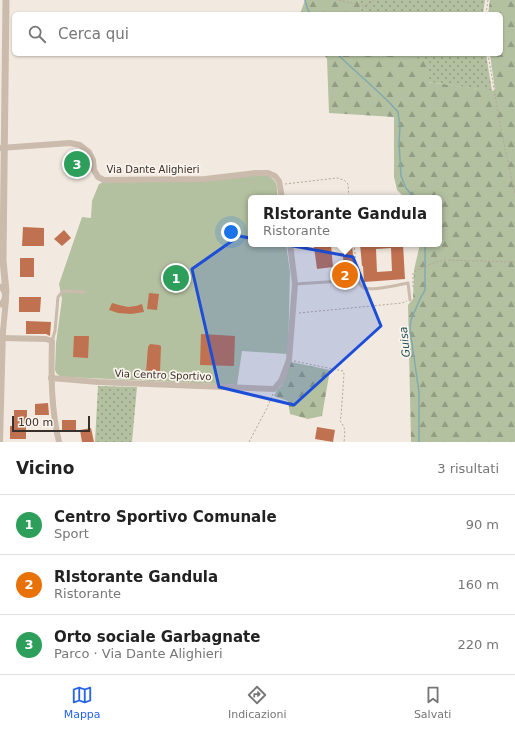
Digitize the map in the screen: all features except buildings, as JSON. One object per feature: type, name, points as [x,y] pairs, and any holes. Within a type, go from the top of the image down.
[{"type":"street","points":[[0,442],[0,387],[4,293],[1,264],[2,147],[6,0]]},
{"type":"street","name":"Via Dante Alighieri","points":[[2,147],[70,143],[80,145],[89,152],[93,160],[94,170],[98,177],[104,180],[205,179],[268,173],[275,176],[280,185]]},
{"type":"street","points":[[280,185],[282,195]]},
{"type":"street","points":[[274,389],[281,381],[289,360],[295,284],[290,247]]},
{"type":"street","points":[[0,304],[3,304],[4,293]]},
{"type":"street","points":[[0,322],[2,334]]},
{"type":"street","points":[[2,334],[52,341],[51,378],[55,421],[59,442]]},
{"type":"street","name":"Via Centro Sportivo","points":[[51,378],[98,382],[274,389]]},
{"type":"lane","points":[[295,284],[358,280],[361,286],[365,288],[379,288],[408,283],[412,298]]},
{"type":"lane","points":[[52,341],[55,331],[58,297],[63,291],[84,292]]},
{"type":"path","points":[[339,0],[363,6],[374,0]]},
{"type":"path","points":[[486,12],[488,0]]},
{"type":"path","points":[[488,56],[500,124],[515,195]]},
{"type":"path","points":[[280,185],[337,178],[344,180],[348,184],[349,195]]},
{"type":"path","points":[[354,247],[358,280]]},
{"type":"path","points":[[292,313],[402,303],[412,298],[413,273],[422,268],[445,260],[515,262]]},
{"type":"path","points":[[289,360],[343,371],[340,421],[345,430],[344,442]]},
{"type":"path","points":[[249,442],[267,408],[274,389]]},
{"type":"highlighted area","points":[[239,236],[353,257],[381,326],[294,405],[219,387],[192,269]]},
{"type":"green space","points":[[305,0],[358,0],[361,12],[301,12]]},
{"type":"green space","points":[[358,0],[485,0],[483,12],[361,12]]},
{"type":"green space","points":[[490,0],[515,0],[515,442],[411,442],[408,305],[413,299],[414,270],[419,247],[442,247],[442,195],[402,195],[397,190],[394,177],[394,117],[329,113],[327,59],[325,56],[402,56],[428,60],[428,82],[495,91],[490,56],[503,56],[503,12],[488,12]]},
{"type":"green space","points":[[396,56],[486,56],[492,91],[428,82]]},
{"type":"green space","points":[[266,175],[273,179],[277,187],[278,195],[248,195],[248,247],[286,247],[290,272],[288,354],[242,351],[237,385],[65,377],[57,374],[55,370],[56,343],[62,299],[59,284],[82,217],[91,218],[92,201],[99,184],[103,182]]},
{"type":"green space","points":[[291,362],[330,370],[322,416],[308,419],[290,414],[288,401],[274,396],[282,385]]},
{"type":"green space","points":[[98,386],[137,387],[132,442],[95,442]]},
{"type":"waterway","name":"Guisa","points":[[305,0],[310,12]]},
{"type":"waterway","name":"Guisa","points":[[339,56],[398,112],[400,127],[399,143],[401,176],[406,188],[412,195]]},
{"type":"waterway","name":"Guisa","points":[[419,442],[419,392],[410,330],[411,320],[425,290],[425,247]]},
{"type":"place","name":"Orto sociale Garbagnate","points":[[77,164]]},
{"type":"place","name":"RIstorante Gandula","points":[[345,275]]},
{"type":"place","name":"Centro Sportivo Comunale","points":[[176,278]]}]
